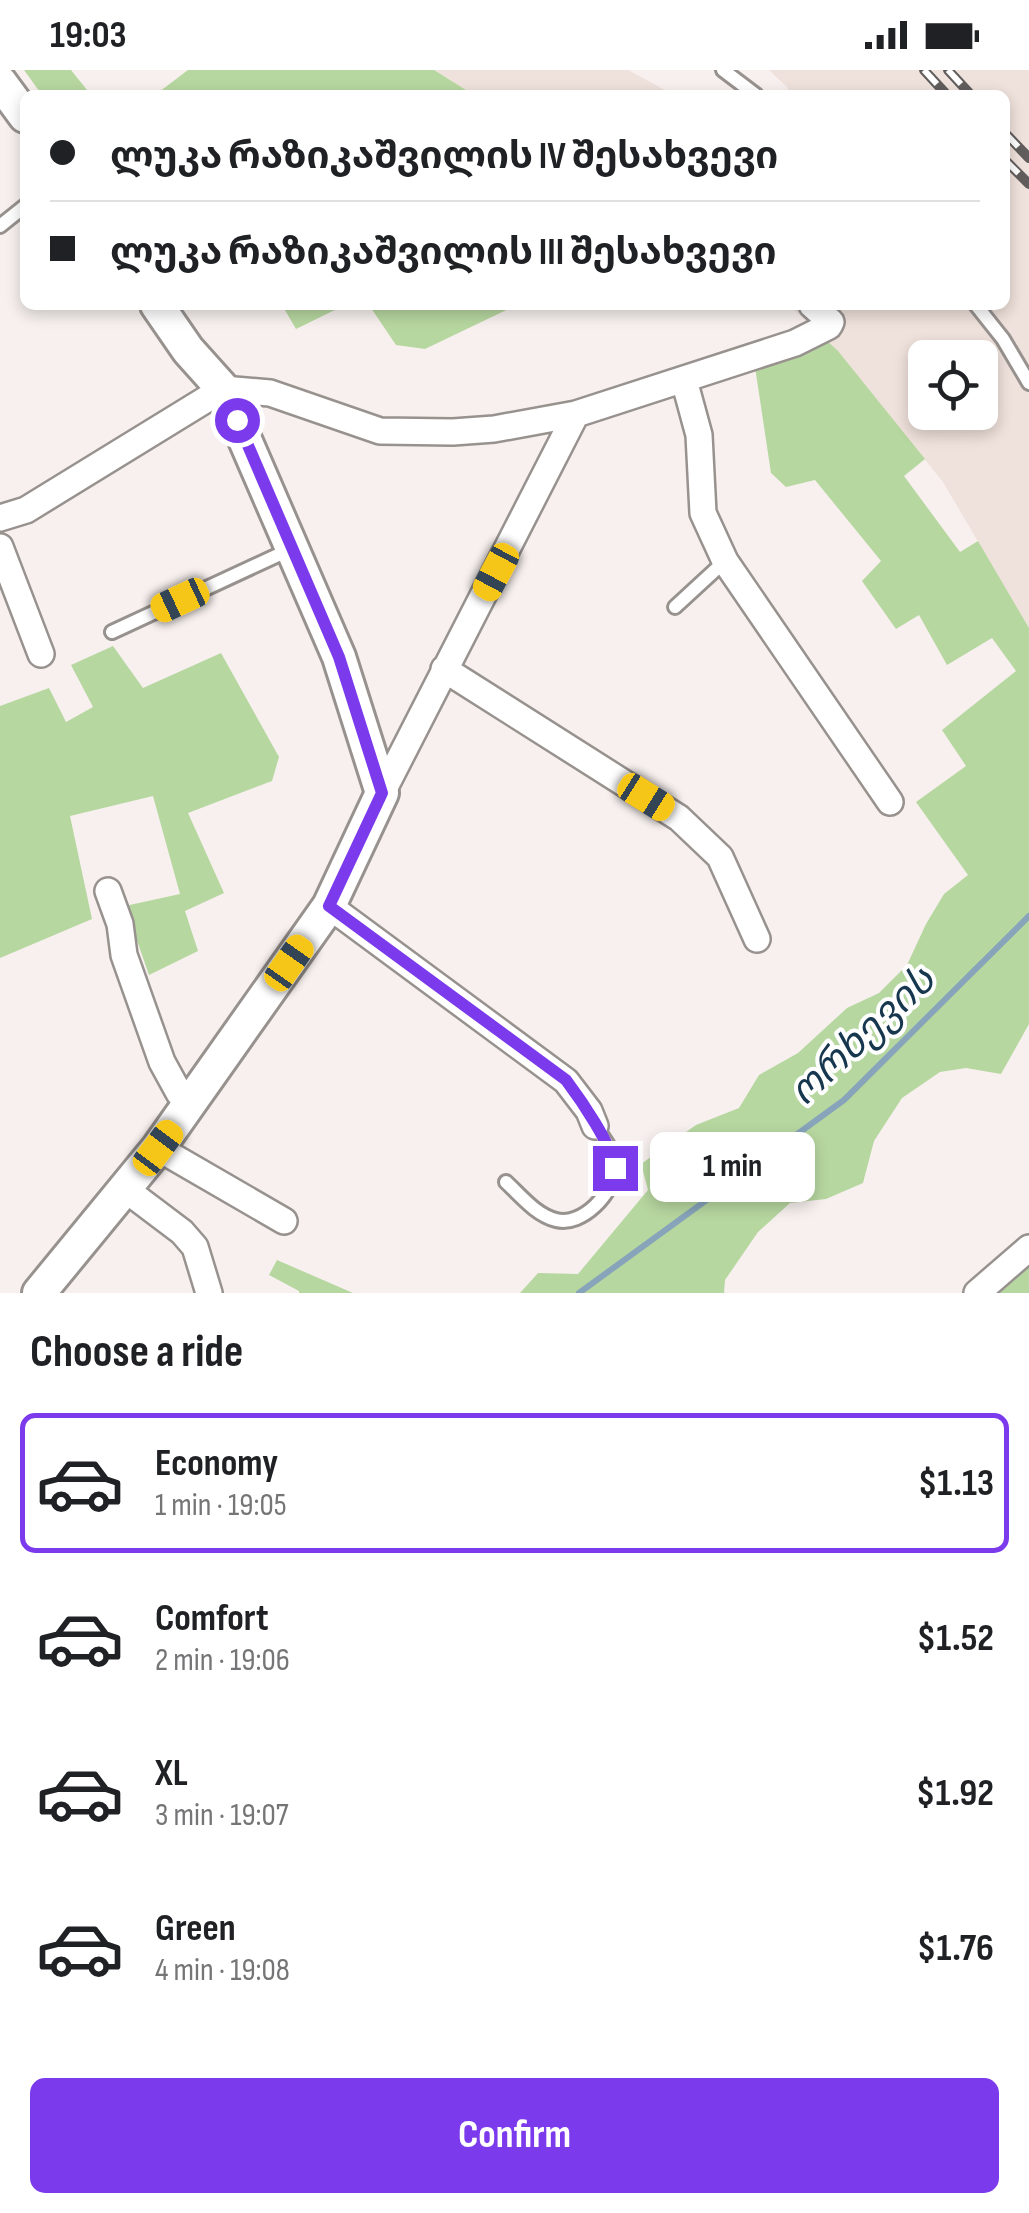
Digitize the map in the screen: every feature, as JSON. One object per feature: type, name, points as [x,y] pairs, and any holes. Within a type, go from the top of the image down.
[{"type":"street","points":[[0,82],[20,109]]},
{"type":"street","points":[[160,310],[188,350],[223,388],[339,657],[382,793]]},
{"type":"street","points":[[0,518],[26,510],[223,388],[270,394],[380,431],[494,429],[576,414],[795,343],[829,326],[821,314]]},
{"type":"street","points":[[684,380],[700,435],[703,513],[725,561],[890,802]]},
{"type":"street","points":[[40,1293],[158,1148],[329,906],[444,669],[576,414]]},
{"type":"street","points":[[0,547],[41,654]]},
{"type":"street","points":[[444,669],[679,818],[720,857],[757,939]]},
{"type":"street","points":[[108,891],[120,924],[124,955],[162,1062],[179,1094],[190,1105]]},
{"type":"street","points":[[329,906],[566,1080],[595,1126]]},
{"type":"street","points":[[158,1148],[284,1221]]},
{"type":"street","points":[[125,1189],[195,1246],[208,1293]]},
{"type":"street","points":[[977,1293],[1029,1248]]},
{"type":"lane","points":[[723,70],[749,90]]},
{"type":"lane","points":[[0,226],[20,210]]},
{"type":"lane","points":[[980,310],[1029,383]]},
{"type":"lane","points":[[112,632],[292,548]]},
{"type":"lane","points":[[675,607],[725,561]]},
{"type":"lane","points":[[506,1182],[538,1212],[558,1221],[582,1217],[612,1184],[615,1168],[614,1158],[595,1126]]},
{"type":"shaded area","points":[[434,70],[628,70],[665,90],[466,90]]},
{"type":"shaded area","points":[[769,70],[1029,70],[1029,628],[943,482],[838,352],[794,310],[1010,310],[1010,90],[787,90]]},
{"type":"green space","points":[[24,70],[71,70],[87,90],[38,90]]},
{"type":"green space","points":[[188,70],[434,70],[466,90],[162,90]]},
{"type":"green space","points":[[285,310],[335,310],[296,329]]},
{"type":"green space","points":[[372,310],[507,310],[425,349],[396,345]]},
{"type":"green space","points":[[825,339],[925,459],[904,476],[960,552],[978,541],[1029,628],[1029,1024],[1001,1074],[966,1068],[940,1072],[902,1098],[874,1141],[863,1183],[826,1199],[790,1203],[758,1232],[725,1280],[724,1293],[520,1293],[538,1273],[578,1274],[648,1190],[641,1164],[696,1125],[739,1108],[759,1075],[798,1053],[847,1008],[879,993],[907,965],[944,894],[968,875],[916,802],[966,766],[942,730],[1016,671],[992,638],[947,665],[919,615],[896,629],[862,581],[881,561],[815,480],[786,487],[771,473],[755,367]]},
{"type":"green space","points":[[113,646],[143,688],[221,653],[279,757],[272,781],[188,813],[224,893],[185,911],[198,951],[149,975],[125,906],[180,894],[153,796],[70,816],[92,919],[0,958],[0,706],[49,688],[66,722],[93,707],[71,665]]},
{"type":"green space","points":[[277,1260],[353,1293],[299,1293],[269,1275]]},
{"type":"green space","points":[[1029,1263],[1029,1293],[993,1293]]},
{"type":"waterway","name":"ორხევის","points":[[579,1293],[844,1100],[1029,916]]},
{"type":"railway","points":[[924,70],[942,90]]},
{"type":"railway","points":[[948,70],[966,90]]},
{"type":"railway","points":[[1010,138],[1029,158]]},
{"type":"railway","points":[[1010,165],[1029,184]]},
{"type":"route","points":[[237,420],[339,657],[382,793],[329,906],[566,1080],[589,1111],[614,1158],[615,1168]]}]
